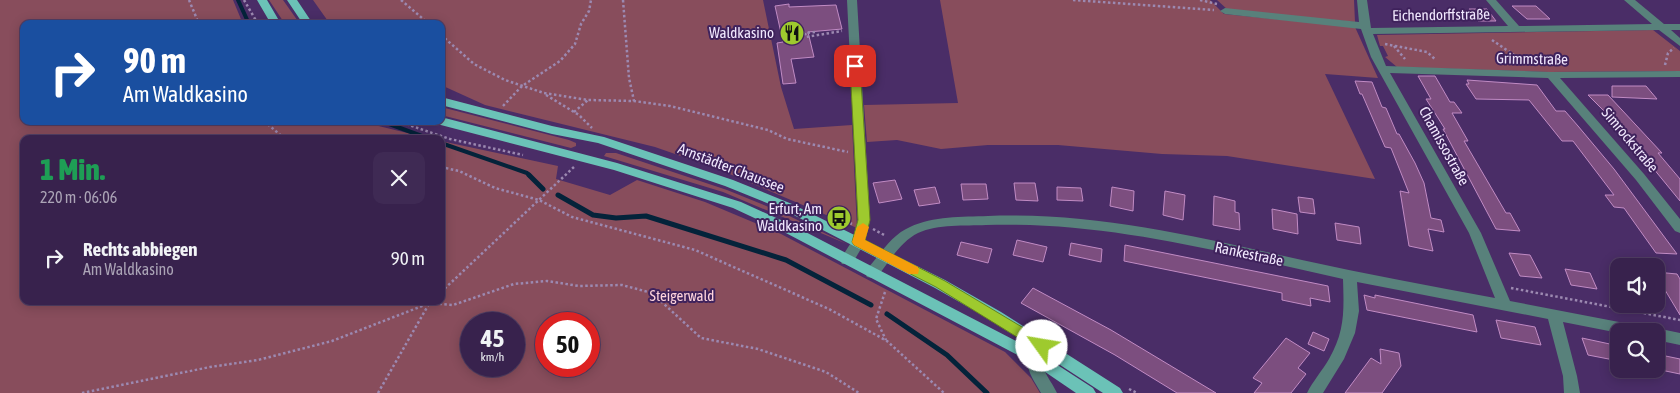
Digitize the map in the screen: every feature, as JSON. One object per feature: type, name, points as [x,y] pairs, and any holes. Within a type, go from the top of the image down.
[{"type":"main road","points":[[262,0],[274,20]]},
{"type":"main road","points":[[292,0],[305,20]]},
{"type":"main road","name":"Arnstädter Chaussee","points":[[445,102],[600,140],[729,182],[788,207],[940,284],[1038,351]]},
{"type":"main road","points":[[445,122],[579,163],[737,205],[789,229],[872,274],[1038,351],[1115,393]]},
{"type":"main road","points":[[1038,351],[1088,393]]},
{"type":"street","points":[[847,260],[858,242],[864,220],[852,0]]},
{"type":"street","name":"Chamissostraße","points":[[1362,0],[1367,32],[1383,69],[1475,234],[1505,306]]},
{"type":"street","name":"Eichendorffstraße","points":[[1491,0],[1516,29]]},
{"type":"street","points":[[1629,0],[1662,27],[1680,45]]},
{"type":"street","name":"Eichendorffstraße","points":[[1221,7],[1367,32],[1680,27]]},
{"type":"street","name":"Grimmstraße","points":[[1383,69],[1551,75],[1680,74]]},
{"type":"street","name":"Simrockstraße","points":[[1551,75],[1640,177],[1680,228]]},
{"type":"street","name":"Rankestraße","points":[[872,274],[912,231],[928,226],[1004,218],[1112,226],[1350,276],[1610,325]]},
{"type":"street","points":[[1315,393],[1339,356],[1347,334],[1352,312],[1350,276]]},
{"type":"street","points":[[1554,314],[1570,376],[1572,393]]},
{"type":"street","points":[[1665,336],[1680,339]]},
{"type":"street","points":[[1038,351],[1036,371],[1049,393]]},
{"type":"path","points":[[189,0],[197,20]]},
{"type":"path","points":[[244,0],[256,20]]},
{"type":"path","points":[[401,0],[424,20]]},
{"type":"path","points":[[494,115],[522,86],[560,61],[576,44],[581,24],[589,11],[591,0]]},
{"type":"path","points":[[623,0],[629,78],[634,101]]},
{"type":"path","points":[[1074,0],[1221,7]]},
{"type":"path","points":[[1200,0],[1221,7]]},
{"type":"path","points":[[816,33],[847,30]]},
{"type":"path","points":[[1478,30],[1529,65]]},
{"type":"path","points":[[1367,32],[1393,45],[1427,52],[1449,71]]},
{"type":"path","points":[[445,39],[474,64],[505,80],[544,93],[588,100],[634,101],[670,106],[768,130],[787,139],[859,154]]},
{"type":"path","points":[[1393,45],[1416,70]]},
{"type":"path","points":[[1666,74],[1666,58],[1673,49],[1680,45]]},
{"type":"path","points":[[544,93],[574,112],[591,126]]},
{"type":"path","points":[[574,112],[588,100]]},
{"type":"path","points":[[269,125],[280,135]]},
{"type":"path","points":[[409,125],[438,135]]},
{"type":"path","points":[[445,137],[527,156]]},
{"type":"path","points":[[565,165],[579,163]]},
{"type":"path","points":[[445,288],[579,163]]},
{"type":"path","points":[[445,168],[459,171],[495,188],[539,200],[572,217],[695,250],[829,308],[887,341],[944,393]]},
{"type":"path","points":[[445,304],[453,305],[514,284],[547,281],[578,286],[622,285],[652,293],[701,338],[758,349],[826,372],[859,393]]},
{"type":"path","points":[[1497,285],[1680,320]]},
{"type":"path","points":[[887,288],[876,319],[887,341]]},
{"type":"path","points":[[82,393],[210,367],[258,360],[332,341],[422,305]]},
{"type":"path","points":[[378,393],[428,305]]},
{"type":"green space","name":"Steigerwald","points":[[0,0],[233,0],[241,20],[20,20],[20,125],[374,125],[416,135],[20,135],[20,305],[445,305],[445,142],[558,166],[556,179],[610,195],[637,180],[705,202],[781,234],[1005,352],[1031,378],[1040,393],[0,393]]},
{"type":"green space","points":[[269,0],[283,0],[297,20],[282,20]]},
{"type":"green space","points":[[313,0],[763,0],[781,87],[794,129],[852,125],[857,228],[718,169],[655,147],[485,105],[445,87],[445,20],[327,20]]},
{"type":"green space","points":[[940,0],[1210,0],[1224,14],[1355,27],[1378,78],[1325,74],[1375,179],[1227,156],[1162,154],[1058,145],[988,145],[941,149],[897,140],[867,142],[864,105],[958,103]]},
{"type":"green space","points":[[1217,0],[1354,0],[1355,22],[1228,10]]},
{"type":"green space","points":[[1653,30],[1680,51],[1680,71],[1549,72],[1397,67],[1385,57],[1388,56],[1383,46],[1380,46],[1377,35]]},
{"type":"green space","points":[[445,108],[576,143],[576,146],[571,148],[445,116]]},
{"type":"green space","points":[[606,153],[616,153],[727,190],[781,212],[847,244],[723,192],[604,156]]},
{"type":"building","name":"Waldkasino","points":[[789,4],[789,7],[836,5],[842,29],[808,32],[814,57],[791,59],[796,83],[783,84],[777,43],[783,42],[775,6]]},
{"type":"building","points":[[1512,6],[1536,6],[1550,19],[1527,19]]},
{"type":"building","points":[[1469,9],[1487,9],[1496,21],[1478,21]]},
{"type":"building","points":[[1418,76],[1435,76],[1450,102],[1454,102],[1462,113],[1452,113],[1468,141],[1464,141],[1506,213],[1510,213],[1520,231],[1496,229],[1443,129],[1445,129],[1426,99],[1431,99]]},
{"type":"building","points":[[1467,80],[1537,85],[1556,111],[1565,111],[1614,169],[1677,254],[1656,253],[1624,208],[1614,207],[1605,195],[1614,195],[1573,141],[1562,141],[1529,100],[1476,99],[1466,84],[1469,84]]},
{"type":"building","points":[[1355,81],[1372,82],[1382,107],[1386,108],[1397,134],[1399,134],[1415,163],[1424,183],[1431,218],[1441,220],[1444,232],[1428,229],[1433,251],[1409,246],[1400,191],[1409,193],[1391,148],[1385,147]]},
{"type":"building","points":[[1612,86],[1646,86],[1657,99],[1612,97]]},
{"type":"building","points":[[1588,95],[1608,95],[1662,153],[1658,153],[1680,179],[1680,201],[1610,119],[1612,119]]},
{"type":"building","points":[[895,180],[902,199],[879,203],[873,183]]},
{"type":"building","points":[[1014,183],[1035,183],[1038,201],[1016,200]]},
{"type":"building","points":[[961,184],[986,184],[988,199],[963,200]]},
{"type":"building","points":[[935,187],[940,203],[919,206],[914,190]]},
{"type":"building","points":[[1057,187],[1081,188],[1083,201],[1057,200]]},
{"type":"building","points":[[1112,187],[1134,191],[1133,211],[1110,206]]},
{"type":"building","points":[[1165,191],[1185,195],[1183,220],[1163,215]]},
{"type":"building","points":[[1214,196],[1235,201],[1235,212],[1239,213],[1240,230],[1213,225]]},
{"type":"building","points":[[1298,197],[1313,199],[1315,214],[1300,212]]},
{"type":"building","points":[[1272,209],[1297,214],[1298,234],[1273,229]]},
{"type":"building","points":[[1335,223],[1359,227],[1361,244],[1337,240]]},
{"type":"building","points":[[1017,240],[1047,247],[1043,262],[1013,255]]},
{"type":"building","points":[[961,242],[992,249],[988,263],[957,255]]},
{"type":"building","points":[[1071,243],[1102,249],[1101,262],[1069,255]]},
{"type":"building","points":[[1125,245],[1328,286],[1330,302],[1310,298],[1311,306],[1282,300],[1282,293],[1124,261]]},
{"type":"building","points":[[1509,253],[1530,255],[1542,278],[1520,276]]},
{"type":"building","points":[[1565,269],[1590,273],[1597,289],[1571,285]]},
{"type":"building","points":[[1665,273],[1677,274],[1680,279],[1680,315],[1665,290]]},
{"type":"building","points":[[1033,288],[1111,330],[1216,393],[1177,393],[1115,355],[1021,303]]},
{"type":"building","points":[[1364,295],[1375,298],[1375,295],[1473,315],[1477,332],[1367,310]]},
{"type":"building","points":[[1496,320],[1535,327],[1541,345],[1501,338]]},
{"type":"building","points":[[1313,332],[1329,339],[1324,351],[1308,344]]},
{"type":"building","points":[[1286,338],[1310,353],[1298,368],[1306,374],[1291,393],[1254,393],[1262,383],[1253,378]]},
{"type":"building","points":[[1582,338],[1610,344],[1610,359],[1588,355]]},
{"type":"building","points":[[1380,349],[1399,353],[1401,366],[1382,393],[1345,393],[1371,358],[1381,364]]},
{"type":"building","points":[[1665,356],[1680,359],[1680,374],[1665,371]]},
{"type":"waterway","points":[[238,0],[247,20]]},
{"type":"waterway","points":[[392,125],[419,135]]},
{"type":"waterway","points":[[445,144],[527,173],[543,189]]},
{"type":"waterway","points":[[558,195],[593,215],[616,218],[646,216],[786,260],[871,305]]},
{"type":"waterway","points":[[887,314],[947,355],[987,393]]},
{"type":"slow traffic","points":[[863,227],[858,242],[913,270]]},
{"type":"place","name":"Waldkasino","points":[[792,33]]},
{"type":"place","name":"Erfurt, Am Waldkasino","points":[[839,218]]},
{"type":"route","points":[[855,66],[864,220],[858,242],[940,284],[996,316],[1042,346]]}]
